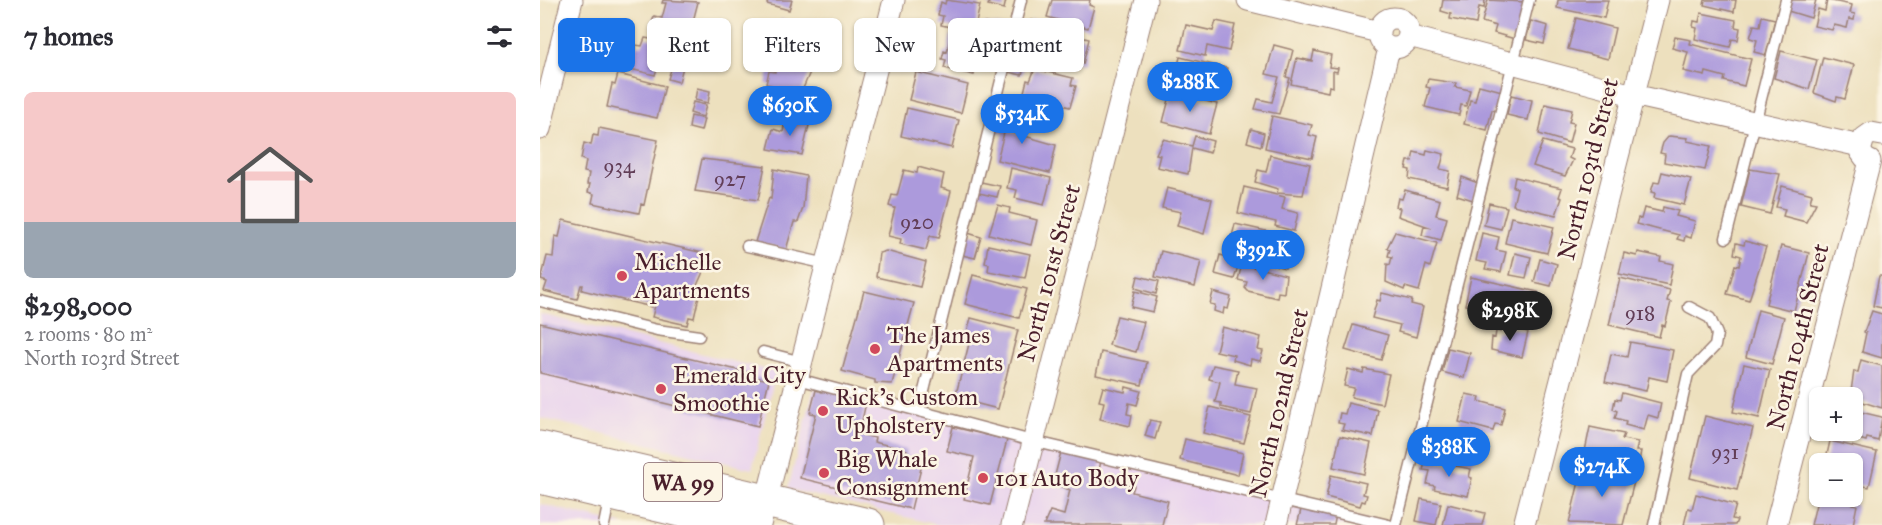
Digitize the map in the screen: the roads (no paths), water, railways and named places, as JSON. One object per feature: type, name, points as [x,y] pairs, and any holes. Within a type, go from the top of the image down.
[{"type":"highway","name":"WA 99","points":[[540,448],[763,513],[868,525]]},
{"type":"highway","name":"WA 99","points":[[540,477],[743,525]]},
{"type":"street","points":[[540,129],[572,0]]},
{"type":"street","points":[[763,513],[894,0]]},
{"type":"street","name":"North 101st Street","points":[[1012,525],[1146,0]]},
{"type":"street","points":[[1248,0],[1384,40],[1399,48],[1404,18],[1512,64],[1633,95],[1756,122],[1870,155],[1867,135],[1881,129]]},
{"type":"street","name":"North 103rd Street","points":[[1524,525],[1658,0]]},
{"type":"street","name":"North 102nd Street","points":[[1276,525],[1384,40]]},
{"type":"street","name":"North 104th Street","points":[[1776,525],[1870,155]]},
{"type":"lane","points":[[919,411],[1021,0]]},
{"type":"lane","points":[[1396,525],[1529,0]]},
{"type":"lane","points":[[1726,238],[1786,0]]},
{"type":"lane","points":[[747,246],[827,264]]},
{"type":"lane","points":[[540,301],[657,330],[699,336]]},
{"type":"lane","points":[[1653,525],[1688,374],[1715,346],[1717,334],[1710,318],[1689,308]]},
{"type":"lane","points":[[763,352],[800,370],[919,411],[1032,441],[1389,525]]},
{"type":"lane","points":[[604,525],[611,493]]},
{"type":"place","name":"Michelle Apartments","points":[[622,276]]},
{"type":"place","name":"The James Apartments","points":[[875,349]]},
{"type":"place","name":"Emerald City Smoothie","points":[[661,389]]},
{"type":"place","name":"Rick's Custom Upholstery","points":[[823,411]]},
{"type":"place","name":"Big Whale Consignment","points":[[824,473]]},
{"type":"place","name":"101 Auto Body","points":[[983,478]]}]
